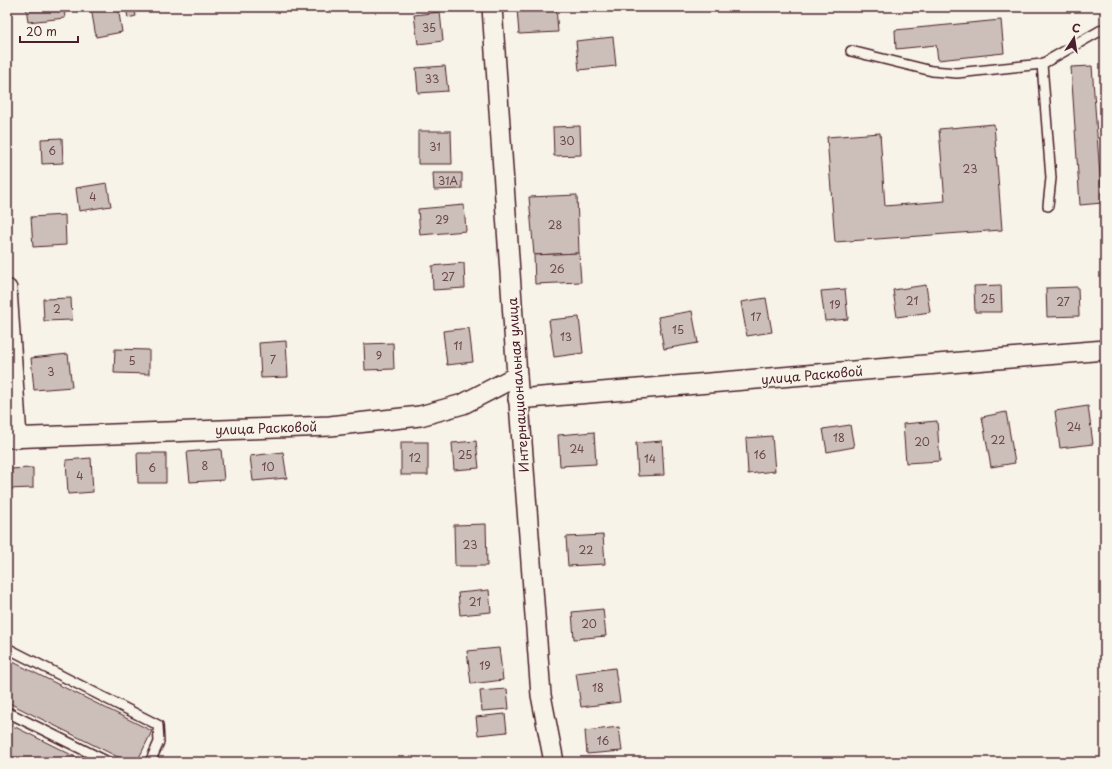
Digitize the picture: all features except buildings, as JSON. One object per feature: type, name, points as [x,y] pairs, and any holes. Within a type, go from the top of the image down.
[{"type":"street","name":"Интернациональная улица","points":[[492,7],[518,399],[541,695],[554,762]]},
{"type":"street","points":[[7,289],[12,438]]},
{"type":"street","name":"улица Расковой","points":[[518,399],[1105,350]]},
{"type":"street","name":"улица Расковой","points":[[12,438],[330,426],[420,416],[463,404],[517,376]]},
{"type":"lane","points":[[851,51],[932,71],[957,73],[1042,64],[1105,28]]},
{"type":"lane","points":[[1042,64],[1051,178],[1048,206]]},
{"type":"lane","points":[[7,648],[158,725],[159,742],[150,762]]},
{"type":"lane","points":[[7,712],[108,762]]}]
